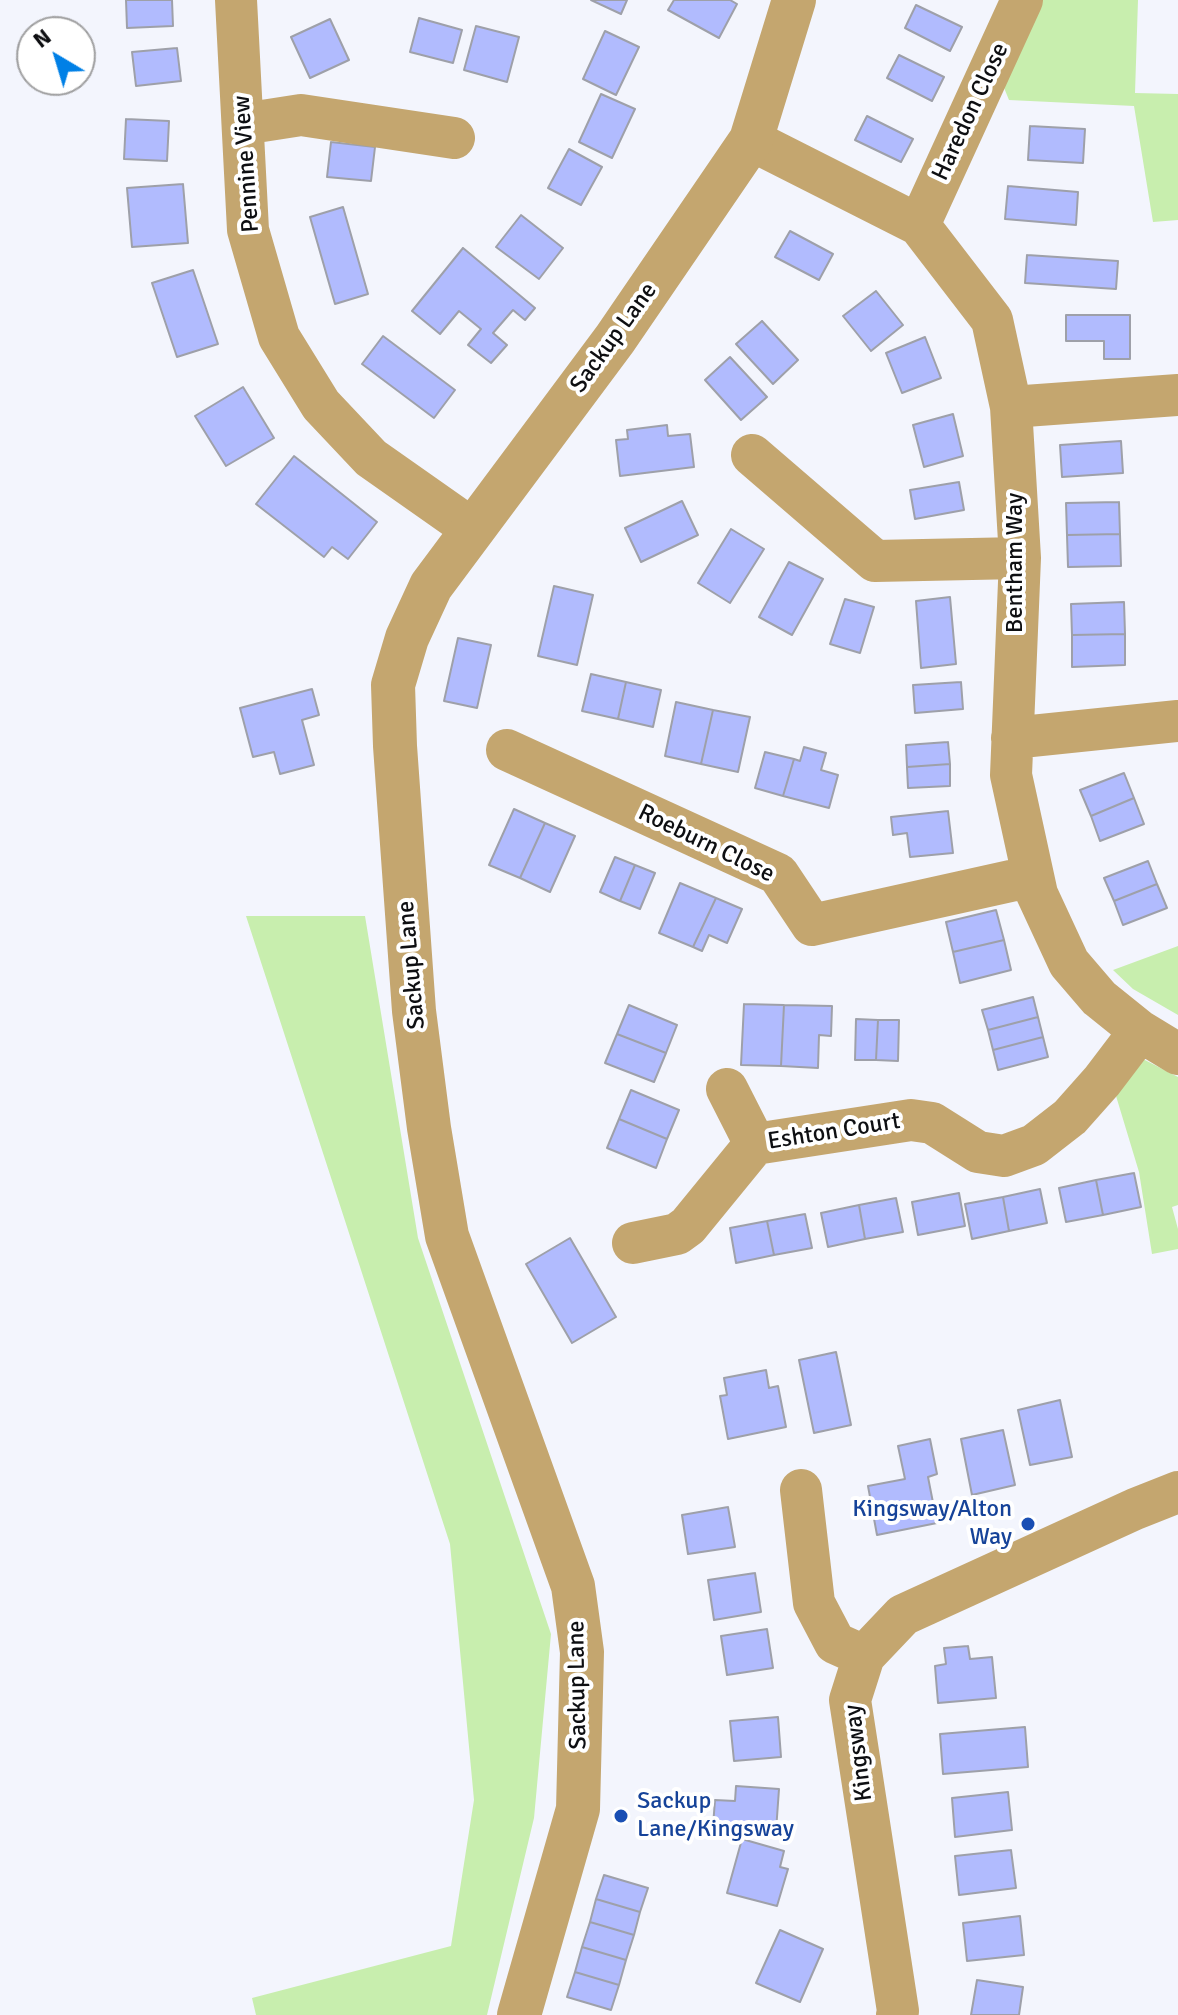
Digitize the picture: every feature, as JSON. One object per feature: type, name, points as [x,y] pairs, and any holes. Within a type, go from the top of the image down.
[{"type":"street","name":"Pennine View","points":[[236,0],[248,230],[279,337],[321,405],[371,458],[472,529]]},
{"type":"street","name":"Sackup Lane","points":[[519,2015],[578,1809],[582,1652],[573,1586],[447,1236],[414,1011],[393,685],[407,638],[431,586],[615,339],[751,140],[794,0]]},
{"type":"street","name":"Haredon Close","points":[[919,225],[1022,0]]},
{"type":"street","points":[[243,124],[301,115],[454,138]]},
{"type":"street","name":"Bentham Way","points":[[751,140],[919,225],[992,320],[1011,407],[1020,558],[1011,775],[1037,894],[1069,963],[1099,998],[1140,1031],[1178,1054]]},
{"type":"street","points":[[1011,407],[1178,395]]},
{"type":"street","points":[[752,455],[875,561],[1020,558]]},
{"type":"street","points":[[1012,738],[1178,721]]},
{"type":"street","name":"Roeburn Close","points":[[507,750],[778,874],[812,925],[1033,876]]},
{"type":"street","name":"Eshton Court","points":[[633,1243],[677,1234],[688,1226],[755,1144],[911,1120],[932,1123],[978,1152],[1004,1156],[1034,1145],[1070,1117],[1140,1031]]},
{"type":"street","name":"Eshton Court","points":[[727,1089],[755,1144]]},
{"type":"street","points":[[801,1490],[814,1603],[835,1643],[864,1656]]},
{"type":"street","name":"Kingsway","points":[[897,2015],[850,1700],[864,1656],[903,1615],[1178,1492]]},
{"type":"green space","points":[[1036,0],[1138,0],[1135,93],[1178,94],[1178,220],[1153,222],[1134,106],[1009,100],[1000,78]]},
{"type":"green space","points":[[246,916],[365,916],[418,1238],[551,1634],[534,1818],[487,2015],[256,2015],[252,1998],[451,1946],[474,1800],[450,1544]]},
{"type":"green space","points":[[1178,946],[1178,1015],[1133,989],[1113,970]]},
{"type":"green space","points":[[1141,1058],[1178,1077],[1178,1205],[1172,1207],[1178,1229],[1178,1249],[1152,1254],[1139,1172],[1113,1086]]},
{"type":"building","points":[[126,0],[172,0],[173,26],[127,28]]},
{"type":"building","points":[[591,0],[627,0],[621,14]]},
{"type":"building","points":[[674,0],[730,0],[737,4],[719,38],[668,10]]},
{"type":"building","points":[[916,5],[962,27],[950,51],[905,28]]},
{"type":"building","points":[[419,18],[462,30],[453,63],[410,52]]},
{"type":"building","points":[[330,19],[349,60],[310,78],[291,37]]},
{"type":"building","points":[[476,26],[519,37],[507,82],[464,70]]},
{"type":"building","points":[[605,31],[639,47],[616,95],[583,79]]},
{"type":"building","points":[[177,48],[181,81],[136,86],[132,52]]},
{"type":"building","points":[[899,55],[944,77],[932,101],[887,78]]},
{"type":"building","points":[[601,94],[635,109],[612,158],[579,142]]},
{"type":"building","points":[[867,116],[913,139],[901,162],[855,140]]},
{"type":"building","points":[[126,119],[169,121],[167,161],[124,159]]},
{"type":"building","points":[[1030,126],[1085,129],[1083,163],[1028,160]]},
{"type":"building","points":[[331,142],[375,147],[371,181],[327,177]]},
{"type":"building","points":[[569,149],[602,167],[581,205],[548,188]]},
{"type":"building","points":[[183,184],[188,243],[132,247],[127,188]]},
{"type":"building","points":[[1008,186],[1078,192],[1076,225],[1005,219]]},
{"type":"building","points":[[343,207],[368,294],[335,304],[310,217]]},
{"type":"building","points":[[521,215],[563,248],[539,279],[496,247]]},
{"type":"building","points":[[790,231],[833,254],[819,280],[775,257]]},
{"type":"building","points":[[463,248],[535,308],[525,320],[513,310],[493,333],[507,345],[491,363],[468,345],[481,329],[459,311],[440,334],[412,311]]},
{"type":"building","points":[[1027,255],[1118,261],[1116,289],[1025,283]]},
{"type":"building","points":[[193,270],[218,344],[177,357],[152,283]]},
{"type":"building","points":[[876,291],[903,325],[871,351],[843,316]]},
{"type":"building","points":[[1066,315],[1130,315],[1130,359],[1104,359],[1104,341],[1066,341]]},
{"type":"building","points":[[762,321],[798,360],[773,384],[736,344]]},
{"type":"building","points":[[383,336],[455,390],[434,418],[362,364]]},
{"type":"building","points":[[925,337],[941,378],[902,393],[886,353]]},
{"type":"building","points":[[730,357],[767,397],[741,420],[705,380]]},
{"type":"building","points":[[243,387],[274,438],[226,466],[195,416]]},
{"type":"building","points":[[953,414],[963,456],[924,467],[913,425]]},
{"type":"building","points":[[667,425],[668,436],[690,434],[694,467],[620,476],[616,440],[628,439],[627,430]]},
{"type":"building","points":[[1121,441],[1123,473],[1062,477],[1060,445]]},
{"type":"building","points":[[294,456],[377,522],[348,559],[332,547],[324,557],[256,504]]},
{"type":"building","points":[[959,482],[964,510],[915,519],[910,490]]},
{"type":"building","points":[[682,501],[698,535],[641,562],[625,528]]},
{"type":"building","points":[[1119,502],[1120,534],[1067,535],[1066,503]]},
{"type":"building","points":[[731,529],[764,549],[730,603],[698,583]]},
{"type":"building","points":[[1120,534],[1121,566],[1068,567],[1067,535]]},
{"type":"building","points":[[789,562],[823,579],[792,635],[759,617]]},
{"type":"building","points":[[554,586],[593,595],[577,665],[538,656]]},
{"type":"building","points":[[950,597],[956,664],[921,668],[916,601]]},
{"type":"building","points":[[845,599],[874,607],[860,653],[830,644]]},
{"type":"building","points":[[1124,602],[1125,634],[1072,635],[1071,604]]},
{"type":"building","points":[[1125,634],[1125,665],[1072,667],[1072,635]]},
{"type":"building","points":[[458,638],[491,645],[477,708],[444,701]]},
{"type":"building","points":[[591,674],[626,682],[618,719],[582,711]]},
{"type":"building","points":[[626,682],[661,690],[653,727],[618,719]]},
{"type":"building","points":[[961,682],[963,709],[915,713],[913,685]]},
{"type":"building","points":[[312,689],[319,715],[302,720],[314,765],[280,774],[274,752],[253,757],[240,708]]},
{"type":"building","points":[[676,702],[713,710],[701,764],[665,756]]},
{"type":"building","points":[[713,710],[750,717],[738,772],[701,764]]},
{"type":"building","points":[[948,742],[950,764],[907,767],[906,745]]},
{"type":"building","points":[[804,747],[826,753],[821,770],[838,775],[829,808],[783,796],[794,759],[800,761]]},
{"type":"building","points":[[765,752],[794,759],[783,796],[755,788]]},
{"type":"building","points":[[950,764],[950,786],[908,788],[907,767]]},
{"type":"building","points":[[1124,773],[1134,798],[1091,816],[1080,790]]},
{"type":"building","points":[[1134,798],[1144,824],[1100,841],[1091,816]]},
{"type":"building","points":[[514,809],[545,823],[520,878],[489,865]]},
{"type":"building","points":[[948,811],[953,853],[910,857],[907,833],[893,835],[891,817]]},
{"type":"building","points":[[545,823],[575,836],[550,892],[520,878]]},
{"type":"building","points":[[615,857],[635,865],[620,901],[600,892]]},
{"type":"building","points":[[1148,861],[1157,884],[1114,901],[1104,878]]},
{"type":"building","points":[[635,865],[655,873],[640,909],[620,901]]},
{"type":"building","points":[[680,883],[716,898],[693,947],[659,933]]},
{"type":"building","points":[[1157,884],[1167,908],[1123,925],[1114,901]]},
{"type":"building","points":[[716,898],[742,909],[727,943],[709,935],[702,951],[693,947]]},
{"type":"building","points":[[996,910],[1004,940],[953,952],[946,922]]},
{"type":"building","points":[[1004,940],[1011,970],[960,983],[953,952]]},
{"type":"building","points":[[1033,997],[1038,1017],[988,1030],[982,1010]]},
{"type":"building","points":[[744,1004],[784,1005],[781,1066],[741,1065]]},
{"type":"building","points":[[629,1005],[677,1025],[666,1053],[617,1034]]},
{"type":"building","points":[[784,1005],[832,1006],[831,1036],[819,1035],[818,1068],[781,1066]]},
{"type":"building","points":[[1038,1017],[1043,1037],[993,1050],[988,1030]]},
{"type":"building","points":[[856,1019],[878,1020],[876,1060],[855,1060]]},
{"type":"building","points":[[878,1020],[899,1020],[898,1061],[876,1060]]},
{"type":"building","points":[[617,1034],[666,1053],[654,1082],[605,1063]]},
{"type":"building","points":[[1043,1037],[1048,1057],[998,1070],[993,1050]]},
{"type":"building","points":[[631,1090],[679,1110],[667,1139],[619,1119]]},
{"type":"building","points":[[619,1119],[667,1139],[656,1168],[607,1148]]},
{"type":"building","points":[[1134,1173],[1141,1207],[1103,1215],[1096,1180]]},
{"type":"building","points":[[1096,1180],[1103,1215],[1066,1222],[1059,1188]]},
{"type":"building","points":[[1040,1189],[1047,1223],[1009,1231],[1003,1197]]},
{"type":"building","points":[[959,1193],[965,1226],[918,1235],[912,1202]]},
{"type":"building","points":[[1003,1197],[1009,1231],[972,1239],[965,1204]]},
{"type":"building","points":[[896,1198],[903,1232],[865,1239],[859,1205]]},
{"type":"building","points":[[859,1205],[865,1239],[828,1247],[821,1213]]},
{"type":"building","points":[[805,1214],[812,1248],[774,1255],[767,1221]]},
{"type":"building","points":[[767,1221],[774,1255],[736,1263],[730,1228]]},
{"type":"building","points":[[570,1238],[616,1317],[572,1343],[526,1264]]},
{"type":"building","points":[[836,1352],[851,1425],[814,1433],[799,1360]]},
{"type":"building","points":[[766,1370],[769,1388],[778,1386],[786,1427],[728,1439],[720,1396],[727,1395],[724,1378]]},
{"type":"building","points":[[1060,1400],[1072,1457],[1030,1465],[1018,1410]]},
{"type":"building","points":[[1003,1430],[1015,1485],[972,1495],[961,1439]]},
{"type":"building","points":[[930,1439],[937,1474],[928,1477],[937,1523],[877,1535],[868,1486],[905,1479],[898,1446]]},
{"type":"building","points":[[728,1507],[735,1547],[688,1554],[682,1515]]},
{"type":"building","points":[[755,1573],[761,1612],[714,1620],[708,1580]]},
{"type":"building","points":[[767,1629],[773,1668],[727,1675],[721,1636]]},
{"type":"building","points":[[968,1646],[970,1659],[992,1657],[996,1698],[938,1703],[935,1666],[946,1664],[944,1648]]},
{"type":"building","points":[[778,1717],[781,1757],[734,1761],[730,1721]]},
{"type":"building","points":[[1025,1727],[1028,1767],[943,1774],[940,1734]]},
{"type":"building","points":[[736,1786],[779,1789],[776,1831],[713,1826],[715,1800],[735,1801]]},
{"type":"building","points":[[1008,1792],[1012,1830],[955,1837],[952,1798]]},
{"type":"building","points":[[742,1839],[784,1851],[780,1867],[788,1869],[777,1906],[727,1893]]},
{"type":"building","points":[[1011,1850],[1016,1888],[959,1895],[955,1856]]},
{"type":"building","points":[[604,1875],[648,1888],[640,1912],[596,1899]]},
{"type":"building","points":[[596,1899],[640,1912],[634,1935],[590,1922]]},
{"type":"building","points":[[1020,1916],[1024,1955],[967,1961],[963,1923]]},
{"type":"building","points":[[590,1922],[634,1935],[626,1960],[582,1947]]},
{"type":"building","points":[[780,1930],[823,1949],[800,2002],[756,1983]]},
{"type":"building","points":[[582,1947],[626,1960],[619,1985],[575,1972]]},
{"type":"building","points":[[575,1972],[619,1985],[611,2010],[567,1997]]},
{"type":"building","points":[[977,1980],[1023,1987],[1019,2015],[971,2015]]},
{"type":"place","name":"Kingsway/Alton Way","points":[[1028,1524]]},
{"type":"place","name":"Sackup Lane/Kingsway","points":[[621,1816]]}]
